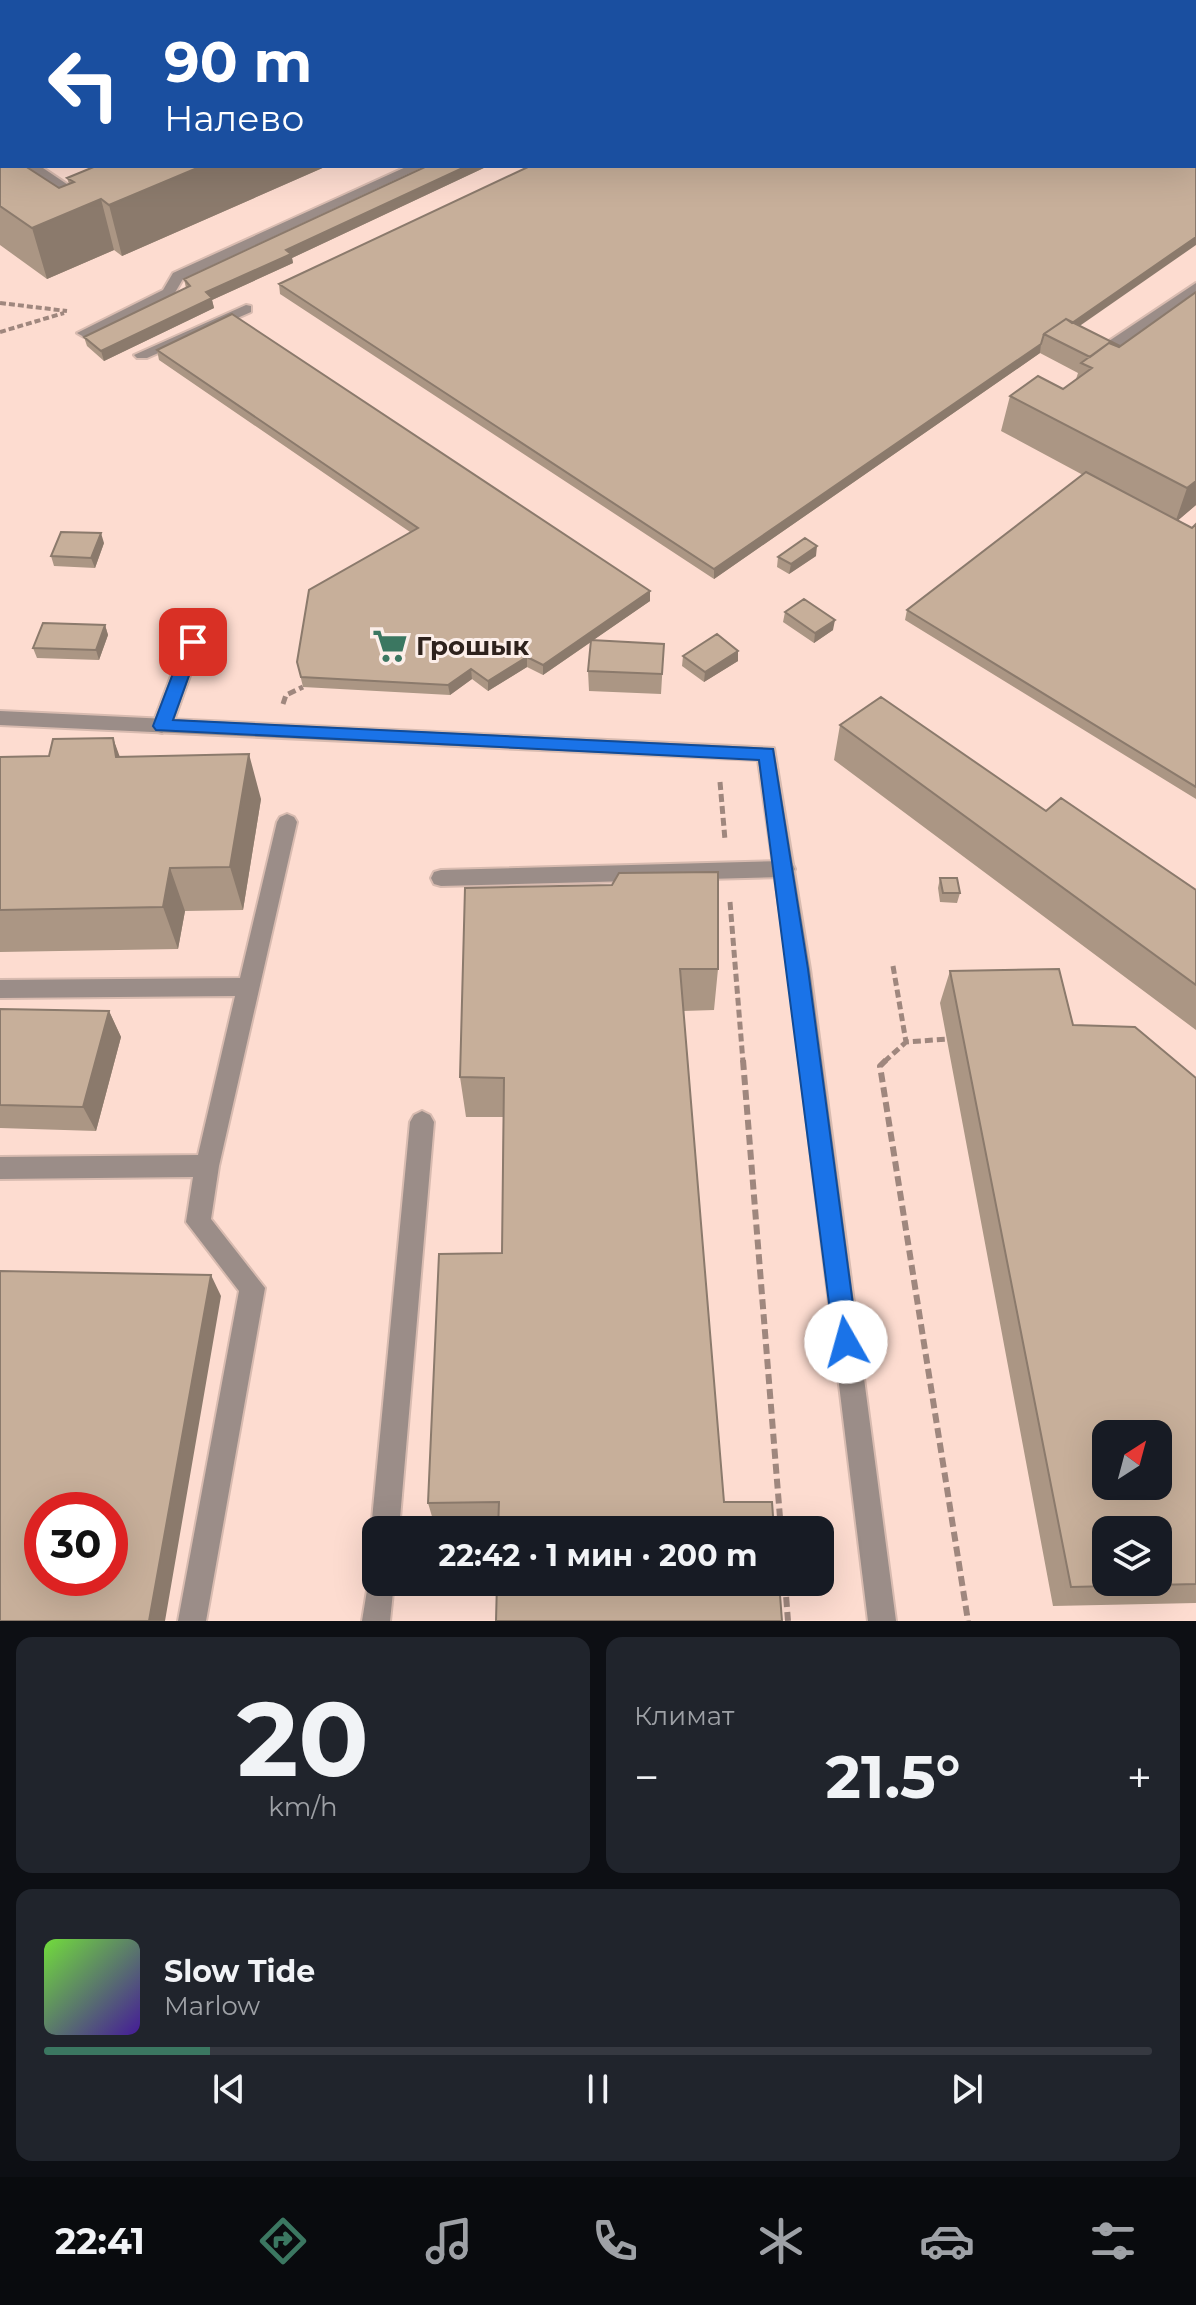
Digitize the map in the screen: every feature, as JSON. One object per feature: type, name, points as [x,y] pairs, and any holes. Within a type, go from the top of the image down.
[{"type":"street","points":[[34,168],[89,204],[102,199]]},
{"type":"street","points":[[84,333],[168,293],[178,276],[415,168]]},
{"type":"street","points":[[1108,348],[1196,287]]},
{"type":"street","points":[[142,355],[246,309]]},
{"type":"street","points":[[162,726],[193,642]]},
{"type":"street","points":[[0,718],[718,754],[767,753],[785,869],[882,1621]]},
{"type":"street","points":[[192,1621],[252,1288],[198,1222],[207,1166],[287,822]]},
{"type":"street","points":[[441,878],[785,869]]},
{"type":"street","points":[[0,989],[249,987]]},
{"type":"street","points":[[386,1516],[422,1122]]},
{"type":"street","points":[[0,1168],[207,1166]]},
{"type":"street","points":[[376,1621],[379,1596]]},
{"type":"path","points":[[0,332],[69,311]]},
{"type":"path","points":[[286,695],[303,687]]},
{"type":"path","points":[[718,754],[780,1516]]},
{"type":"path","points":[[893,966],[906,1042]]},
{"type":"path","points":[[948,1039],[906,1042],[880,1066],[968,1621]]},
{"type":"path","points":[[786,1596],[788,1621]]},
{"type":"building","points":[[0,168],[28,168],[59,188],[74,182],[67,178],[91,168],[197,168],[109,205],[101,199],[32,228],[0,206]]},
{"type":"building","points":[[423,168],[463,168],[286,250],[291,254],[206,292],[212,298],[101,351],[84,337],[190,286],[184,279]]},
{"type":"building","points":[[526,168],[1196,168],[1196,237],[1072,323],[1066,319],[1044,334],[1041,344],[714,569],[279,284]]},
{"type":"building","points":[[1196,292],[1196,481],[1187,488],[1010,396],[1038,376],[1063,389],[1092,368],[1081,363],[1109,343],[1119,347]]},
{"type":"building","points":[[232,314],[650,591],[543,665],[527,657],[488,681],[471,669],[448,685],[301,677],[297,662],[309,590],[418,528],[157,350]]},
{"type":"building","points":[[1066,319],[1120,346],[1109,343],[1090,357],[1044,334]]},
{"type":"building","points":[[1086,472],[1192,528],[1196,524],[1196,787],[907,610]]},
{"type":"building","points":[[61,532],[101,533],[91,558],[51,556]]},
{"type":"building","points":[[805,538],[817,546],[791,564],[778,557]]},
{"type":"building","points":[[804,599],[835,620],[815,633],[785,612]]},
{"type":"building","points":[[43,623],[105,625],[96,650],[33,648]]},
{"type":"building","points":[[717,634],[738,651],[705,672],[683,656]]},
{"type":"building","points":[[591,640],[664,644],[662,674],[588,671]]},
{"type":"building","points":[[881,697],[1046,811],[1061,798],[1196,890],[1196,985],[840,725]]},
{"type":"building","points":[[113,738],[116,757],[249,754],[230,867],[170,868],[163,907],[0,910],[0,757],[49,756],[53,739]]},
{"type":"building","points":[[718,872],[718,969],[680,969],[724,1502],[772,1502],[773,1516],[498,1516],[499,1502],[428,1503],[439,1254],[502,1253],[504,1078],[460,1077],[465,888],[612,885],[619,873]]},
{"type":"building","points":[[940,878],[957,878],[960,893],[943,893]]},
{"type":"building","points":[[1059,969],[1073,1025],[1135,1027],[1196,1078],[1196,1584],[1172,1585],[1172,1516],[1092,1516],[1092,1586],[1071,1587],[950,971]]},
{"type":"building","points":[[0,1009],[109,1011],[83,1107],[0,1105]]},
{"type":"building","points":[[0,1271],[211,1275],[149,1621],[0,1621]]},
{"type":"building","points":[[497,1596],[780,1596],[782,1621],[496,1621]]},
{"type":"place","name":"Грошык","points":[[390,646]]},
{"type":"route","points":[[193,642],[162,726],[718,754],[767,753],[799,969],[846,1342]]}]
